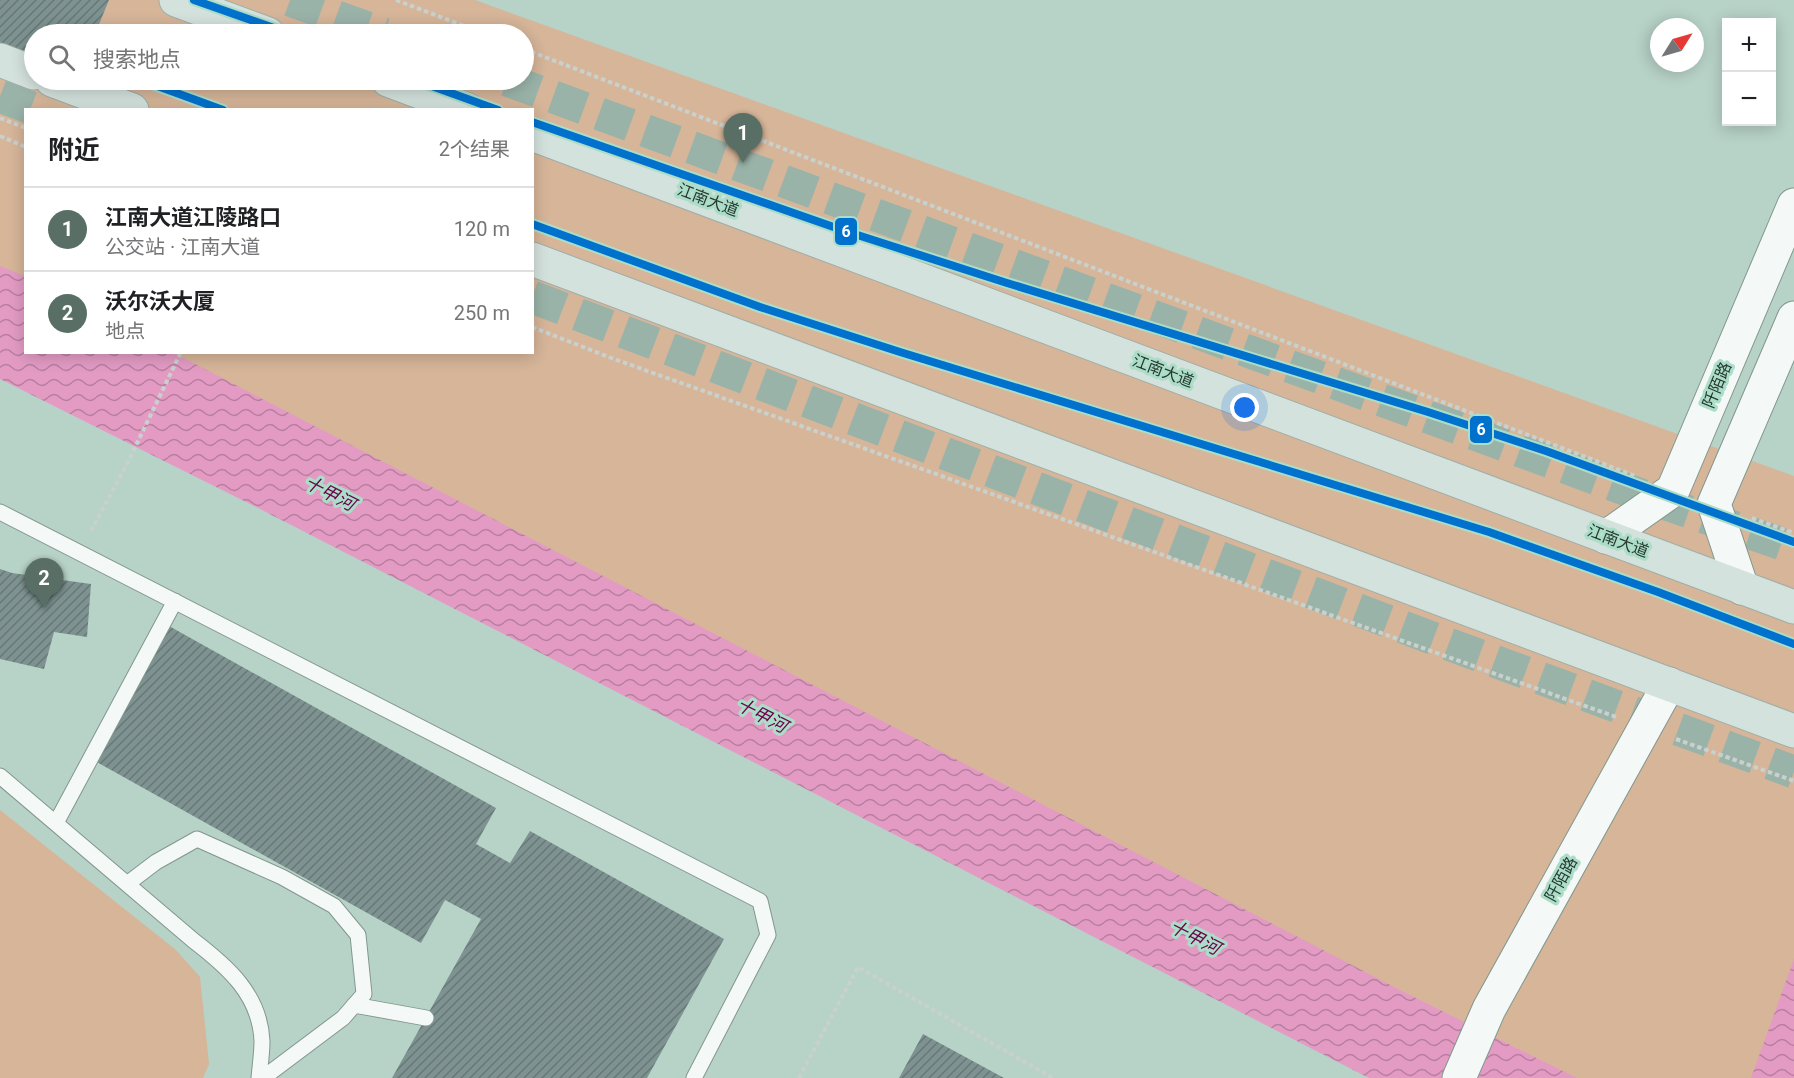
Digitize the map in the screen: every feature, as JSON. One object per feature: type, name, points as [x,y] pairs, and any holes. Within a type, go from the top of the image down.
[{"type":"main road","points":[[176,0],[241,24]]},
{"type":"main road","points":[[0,60],[24,69]]},
{"type":"main road","points":[[79,90],[127,108]]},
{"type":"main road","points":[[415,90],[463,108]]},
{"type":"main road","name":"江南大道","points":[[534,135],[1794,607]]},
{"type":"main road","points":[[534,260],[1794,731]]},
{"type":"street","name":"阡陌路","points":[[1673,490],[1794,205]]},
{"type":"street","points":[[1742,588],[1714,504],[1794,318]]},
{"type":"street","points":[[1606,537],[1673,490]]},
{"type":"street","name":"阡陌路","points":[[1459,1078],[1489,1009],[1669,684]]},
{"type":"lane","points":[[0,512],[760,901],[768,935],[694,1078]]},
{"type":"lane","points":[[56,823],[175,601]]},
{"type":"lane","points":[[0,776],[194,941],[220,960],[244,986],[256,1011],[262,1041],[261,1078]]},
{"type":"lane","points":[[127,884],[156,862],[198,839],[282,877],[334,906],[358,935],[364,994],[343,1018],[261,1078]]},
{"type":"lane","points":[[354,1005],[426,1017]]},
{"type":"path","points":[[396,0],[460,24]]},
{"type":"path","points":[[534,53],[1673,490]]},
{"type":"path","points":[[0,118],[24,127]]},
{"type":"path","points":[[0,136],[24,146]]},
{"type":"path","points":[[534,328],[614,359],[1794,781]]},
{"type":"path","points":[[80,552],[128,462],[181,354]]},
{"type":"path","points":[[1714,504],[1794,533]]},
{"type":"path","points":[[799,1078],[858,967],[1053,1078]]},
{"type":"shaded area","points":[[0,0],[475,0],[1794,476],[1794,1078],[1523,1078],[149,354],[534,354],[534,108],[24,108],[24,288],[0,275]]},
{"type":"shaded area","points":[[0,810],[176,950],[200,977],[209,1064],[203,1078],[0,1078]]},
{"type":"water","name":"十甲河","points":[[0,266],[24,276],[24,354],[176,354],[1398,989],[1577,1078],[1369,1078],[258,508],[0,379]]},
{"type":"water","points":[[1794,959],[1794,1078],[1751,1078]]},
{"type":"building","points":[[0,0],[109,0],[99,24],[24,24],[24,51],[0,43]]},
{"type":"building","points":[[0,569],[12,573],[91,584],[87,637],[54,632],[44,669],[0,659]]},
{"type":"building","points":[[160,621],[496,808],[476,844],[510,863],[530,831],[724,939],[647,1078],[392,1078],[481,919],[445,900],[421,943],[86,756]]},
{"type":"building","points":[[923,1034],[1004,1078],[899,1078]]},
{"type":"tunnel","points":[[290,0],[356,24]]},
{"type":"tunnel","points":[[534,90],[1652,499],[1794,548]]},
{"type":"tunnel","points":[[0,96],[31,108]]},
{"type":"tunnel","points":[[534,298],[1440,641],[1794,772]]},
{"type":"transit line","name":"6","points":[[194,0],[262,24]]},
{"type":"transit line","name":"6","points":[[168,90],[218,108]]},
{"type":"transit line","name":"6","points":[[443,90],[492,108]]},
{"type":"transit line","name":"6","points":[[534,123],[845,231],[1428,412],[1546,451],[1794,542]]},
{"type":"transit line","name":"6","points":[[534,225],[760,307],[1489,532],[1658,592],[1794,644]]},
{"type":"place","name":"江南大道江陵路口","points":[[743,163]]},
{"type":"place","name":"沃尔沃大厦","points":[[44,608]]}]
